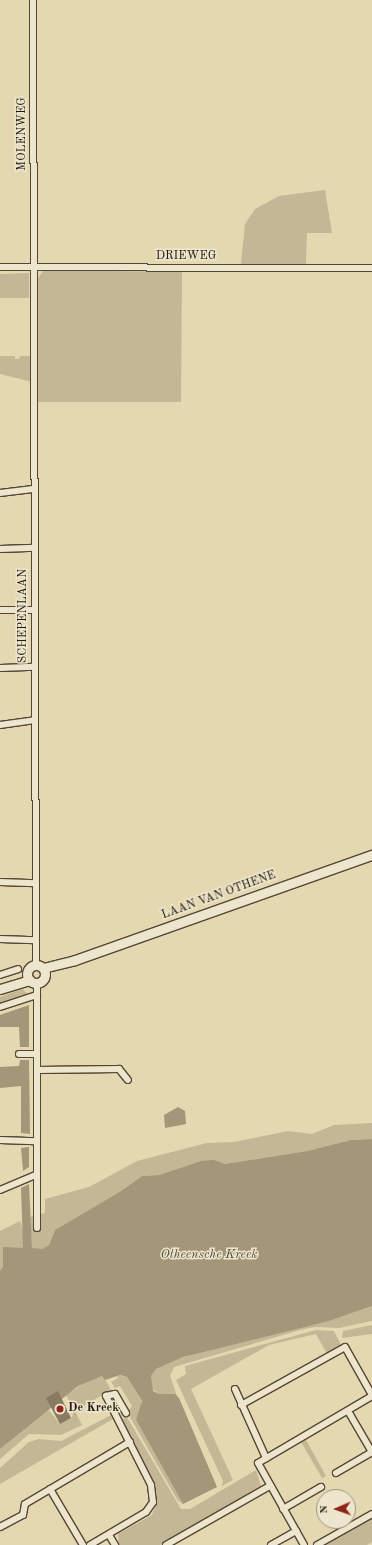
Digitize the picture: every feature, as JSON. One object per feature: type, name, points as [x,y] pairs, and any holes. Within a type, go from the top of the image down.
[{"type":"street","name":"MOLENWEG","points":[[33,0],[34,268]]},
{"type":"street","name":"DRIEWEG","points":[[0,267],[372,268]]},
{"type":"street","name":"SCHEPENLAAN","points":[[34,268],[36,940],[41,970]]},
{"type":"street","points":[[0,492],[35,489]]},
{"type":"street","points":[[0,549],[35,548]]},
{"type":"street","points":[[0,610],[35,610]]},
{"type":"street","points":[[0,668],[35,667]]},
{"type":"street","points":[[0,725],[35,720]]},
{"type":"street","name":"LAAN VAN OTHENE","points":[[41,970],[75,960],[372,855]]},
{"type":"street","points":[[0,882],[36,883]]},
{"type":"street","points":[[0,939],[36,940]]},
{"type":"street","points":[[1,983],[18,969]]},
{"type":"street","points":[[1,983],[31,979],[41,970]]},
{"type":"street","points":[[31,979],[41,970]]},
{"type":"street","points":[[31,979],[36,995],[37,1070],[35,1175],[37,1228]]},
{"type":"street","points":[[0,1007],[36,995]]},
{"type":"street","points":[[19,1054],[37,1054]]},
{"type":"street","points":[[37,1070],[119,1069],[128,1080]]},
{"type":"street","points":[[0,1140],[36,1141]]},
{"type":"street","points":[[0,1190],[35,1175]]},
{"type":"street","points":[[241,1405],[345,1347],[372,1396],[258,1463],[304,1545]]},
{"type":"street","points":[[236,1389],[241,1405],[266,1458]]},
{"type":"street","points":[[90,1545],[146,1512],[153,1502],[151,1485],[106,1396],[115,1394],[126,1413]]},
{"type":"street","points":[[336,1473],[372,1452],[348,1411]]},
{"type":"street","points":[[0,1527],[23,1515],[25,1504],[130,1442]]},
{"type":"street","points":[[166,1545],[270,1486]]},
{"type":"street","points":[[283,1509],[321,1487]]},
{"type":"street","points":[[50,1489],[83,1545]]},
{"type":"street","points":[[317,1545],[372,1514]]},
{"type":"street","points":[[270,1545],[296,1531]]},
{"type":"street","points":[[109,1535],[115,1545]]},
{"type":"shaded area","points":[[325,190],[332,233],[307,233],[306,264],[241,264],[245,224],[255,209],[279,196]]},
{"type":"shaded area","points":[[44,270],[182,272],[181,402],[38,402],[38,278]]},
{"type":"shaded area","points":[[29,273],[29,298],[0,298],[0,274]]},
{"type":"shaded area","points":[[0,356],[15,356],[15,359],[19,359],[20,356],[31,356],[32,382],[0,374]]},
{"type":"shaded area","points":[[22,989],[29,995],[0,1005],[0,997]]},
{"type":"shaded area","points":[[372,1123],[372,1139],[351,1140],[307,1151],[225,1164],[201,1161],[159,1175],[142,1176],[121,1191],[55,1230],[49,1245],[42,1249],[32,1249],[30,1217],[45,1213],[45,1199],[89,1187],[137,1161],[207,1143],[234,1142],[288,1131],[312,1134],[334,1125]]},
{"type":"shaded area","points":[[20,1221],[23,1230],[23,1248],[0,1271],[0,1231]]},
{"type":"shaded area","points":[[372,1306],[372,1321],[339,1328],[315,1327],[300,1330],[174,1367],[170,1376],[177,1396],[159,1394],[151,1388],[151,1376],[156,1369],[178,1359],[221,1345],[329,1321]]},
{"type":"shaded area","points":[[372,1325],[372,1334],[342,1338],[343,1331]]},
{"type":"shaded area","points":[[316,1330],[334,1331],[341,1345],[327,1354],[316,1334],[269,1345],[191,1389],[233,1480],[222,1486],[223,1481],[176,1380],[186,1374],[185,1366]]},
{"type":"shaded area","points":[[117,1375],[127,1377],[141,1400],[142,1407],[136,1420],[183,1504],[178,1501],[127,1412],[132,1406],[120,1386],[115,1388],[111,1382],[118,1378]]},
{"type":"shaded area","points":[[103,1376],[111,1390],[75,1411],[82,1425],[61,1435],[29,1434],[0,1459],[0,1449],[48,1409],[60,1424],[72,1417],[74,1410],[66,1395],[88,1380]]},
{"type":"shaded area","points":[[113,1414],[113,1419],[0,1484],[0,1468],[29,1442],[39,1439],[61,1441]]},
{"type":"shaded area","points":[[125,1414],[181,1509],[190,1509],[256,1470],[261,1486],[160,1545],[119,1545],[118,1534],[152,1515],[156,1505],[154,1487],[123,1420]]},
{"type":"shaded area","points":[[306,1440],[326,1476],[322,1478],[301,1442]]},
{"type":"shaded area","points":[[372,1517],[372,1542],[367,1545],[323,1545],[351,1529],[356,1529],[356,1526]]},
{"type":"water","points":[[29,1005],[29,1047],[20,1047],[19,1027],[0,1027],[0,1015]]},
{"type":"water","points":[[20,1060],[29,1060],[30,1134],[21,1133],[21,1086],[0,1088],[0,1067],[19,1066]]},
{"type":"water","points":[[178,1107],[185,1111],[186,1124],[165,1128],[164,1115]]},
{"type":"water","name":"Otheensche Kreek","points":[[372,1139],[372,1306],[329,1321],[183,1357],[156,1369],[151,1376],[153,1391],[159,1394],[175,1394],[179,1398],[217,1487],[183,1504],[136,1420],[142,1401],[127,1377],[120,1375],[105,1380],[102,1376],[78,1386],[0,1449],[0,1271],[3,1267],[3,1247],[23,1248],[21,1188],[29,1184],[32,1248],[42,1249],[49,1245],[55,1230],[121,1191],[142,1176],[159,1175],[201,1161],[214,1160],[225,1164],[307,1151],[351,1140]]},
{"type":"water","points":[[29,1147],[29,1167],[23,1171],[21,1148]]},
{"type":"building","name":"De Kreek","points":[[58,1391],[71,1418],[60,1424],[46,1398]]},
{"type":"place","name":"De Kreek","points":[[60,1409]]}]
